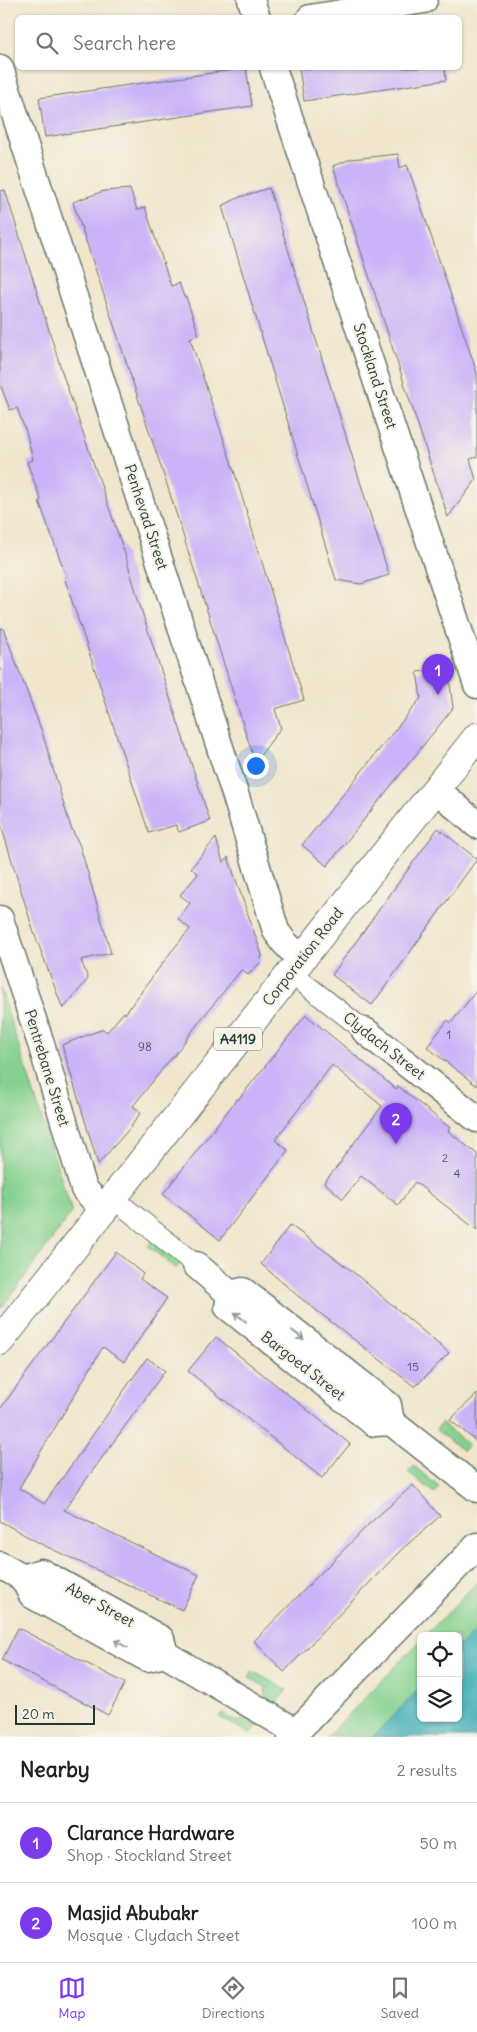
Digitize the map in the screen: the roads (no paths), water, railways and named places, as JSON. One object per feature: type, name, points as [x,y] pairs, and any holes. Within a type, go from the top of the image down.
[{"type":"main road","name":"Corporation Road","points":[[0,1341],[477,737]]},
{"type":"street","points":[[251,0],[256,15]]},
{"type":"street","points":[[329,15],[424,0]]},
{"type":"street","points":[[0,61],[15,59]]},
{"type":"street","name":"Penhevad Street","points":[[0,68],[237,800],[276,931],[296,966]]},
{"type":"street","name":"Stockland Street","points":[[274,70],[477,685]]},
{"type":"street","points":[[436,789],[477,825]]},
{"type":"street","name":"Pentrebane Street","points":[[0,919],[42,1047],[84,1188],[108,1204]]},
{"type":"street","name":"Clydach Street","points":[[296,966],[365,1030],[477,1119]]},
{"type":"street","name":"Bargoed Street","points":[[108,1204],[196,1265],[230,1294],[243,1291],[388,1405],[391,1422],[477,1489]]},
{"type":"street","points":[[293,1734],[477,1546]]},
{"type":"street","name":"Aber Street","points":[[0,1565],[23,1578],[41,1572],[161,1639],[165,1654],[293,1734]]},
{"type":"water","points":[[477,1628],[477,1737],[373,1737],[417,1691],[417,1722],[462,1722],[462,1643]]},
{"type":"place","name":"Clarance Hardware","points":[[438,695]]},
{"type":"place","name":"Masjid Abubakr","points":[[396,1144]]}]
